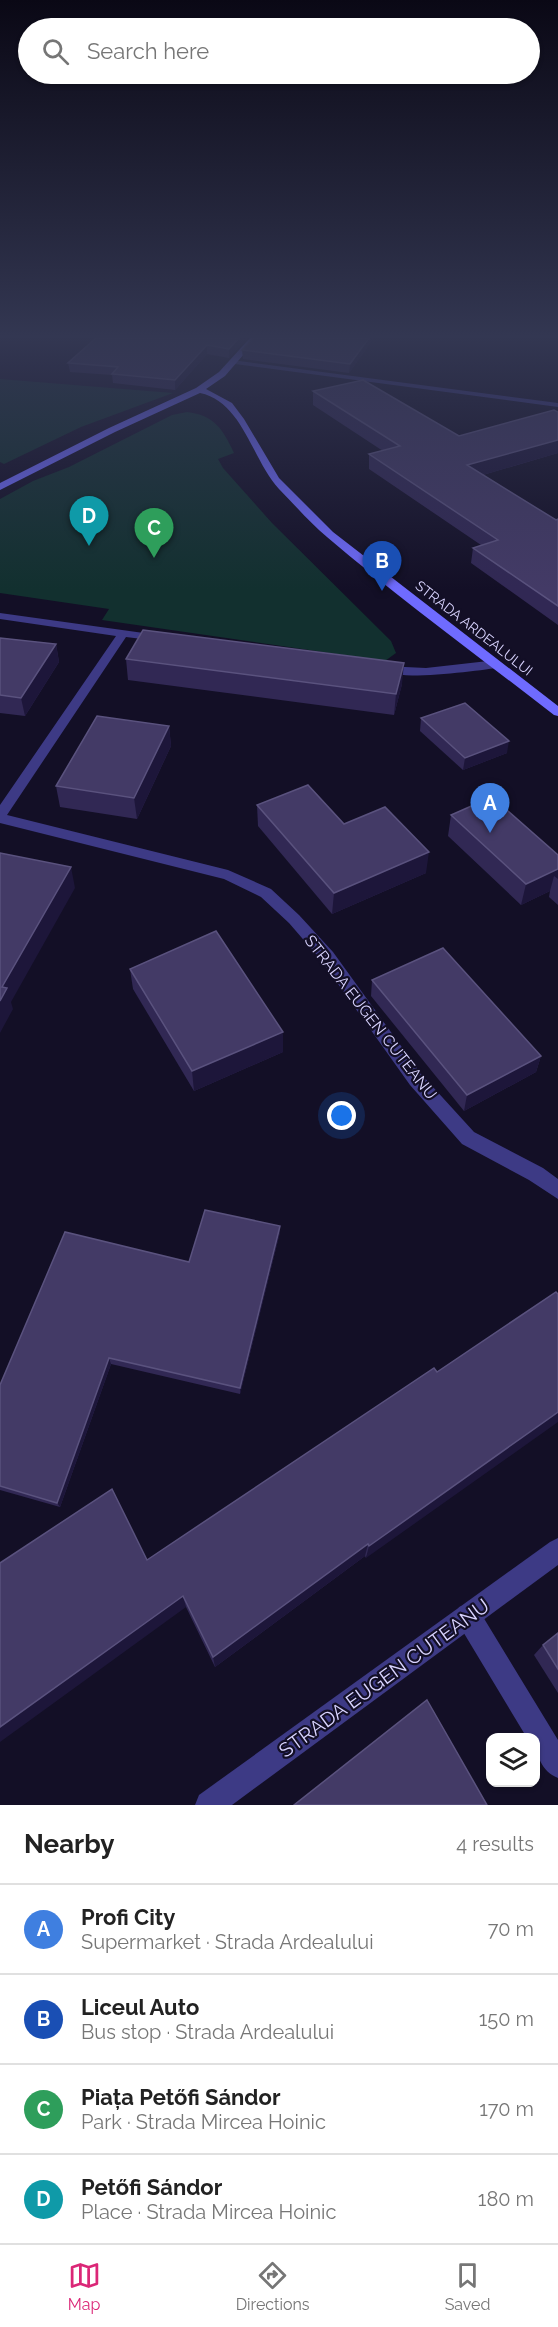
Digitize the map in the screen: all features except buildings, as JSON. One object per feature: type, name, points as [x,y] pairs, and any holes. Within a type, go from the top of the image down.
[{"type":"street","points":[[0,487],[129,422]]},
{"type":"street","name":"STRADA ARDEALULUI","points":[[242,422],[275,479],[329,534],[558,712]]},
{"type":"street","points":[[0,616],[168,639]]},
{"type":"street","points":[[0,816],[123,633]]},
{"type":"street","points":[[367,668],[403,673],[440,672],[497,664]]},
{"type":"street","name":"STRADA EUGEN CUTEANU","points":[[0,816],[228,875],[266,893],[294,919],[327,956],[416,1080],[468,1138],[536,1174],[558,1190]]},
{"type":"street","name":"STRADA EUGEN CUTEANU","points":[[209,1805],[558,1550]]},
{"type":"street","points":[[468,1616],[558,1765]]},
{"type":"green space","points":[[0,422],[94,422],[4,464],[0,462]]},
{"type":"green space","points":[[158,422],[213,422],[226,437],[234,453],[218,459],[223,468],[272,523],[391,641],[396,653],[385,661],[102,620],[109,609],[0,593],[0,499],[33,481],[69,467]]},
{"type":"place","name":"Petőfi Sándor","points":[[89,546]]},
{"type":"place","name":"Piața Petőfi Sándor","points":[[154,558]]},
{"type":"place","name":"Liceul Auto","points":[[382,591]]},
{"type":"place","name":"Profi City","points":[[490,833]]}]
